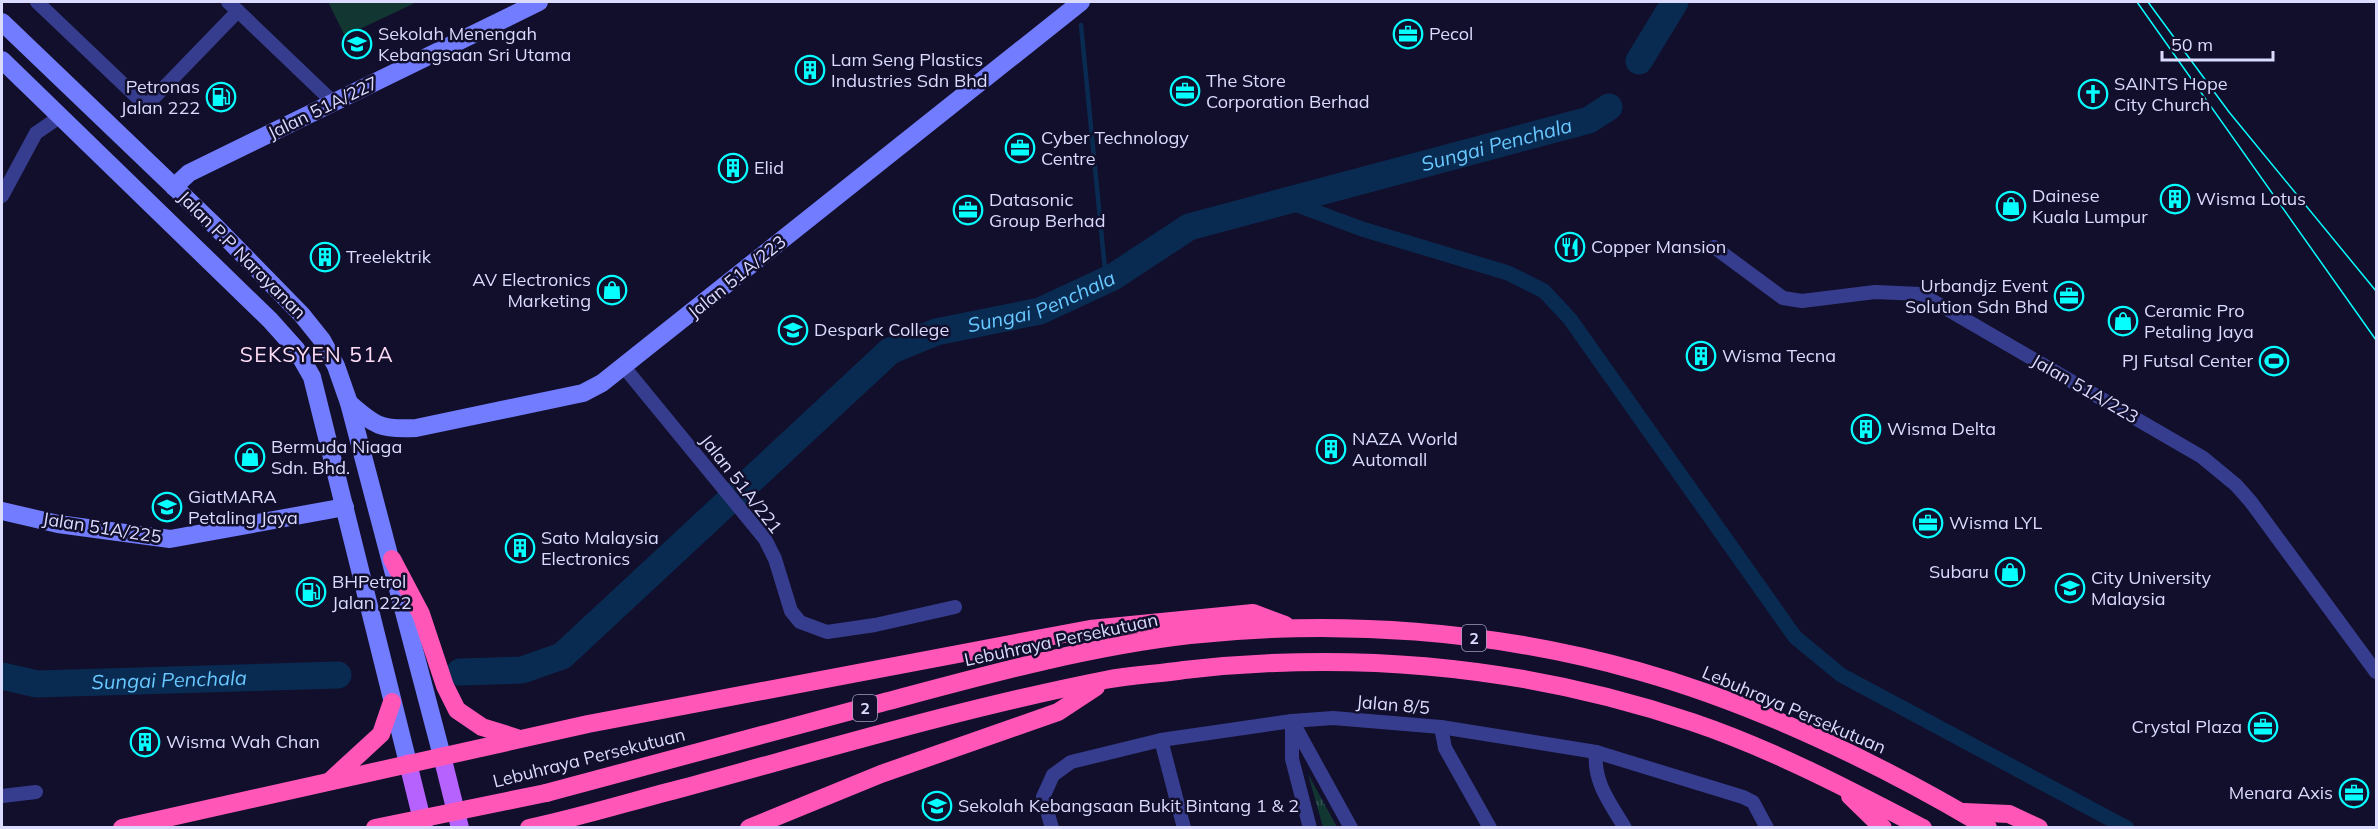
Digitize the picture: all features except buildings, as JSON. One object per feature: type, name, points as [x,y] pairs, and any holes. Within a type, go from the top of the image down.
[{"type":"highway","points":[[392,560],[421,614],[446,686],[457,710],[482,727],[521,739]]},
{"type":"highway","points":[[122,828],[521,739],[794,684],[1090,629],[1214,615],[1253,613],[1293,628]]},
{"type":"highway","name":"Lebuhraya Persekutuan","points":[[375,828],[546,793],[938,688],[1096,650],[1187,636],[1293,628],[1372,629],[1489,640],[1638,671],[1753,712],[1847,753],[1962,812],[1988,828]]},
{"type":"highway","name":"2","points":[[529,828],[946,717],[1108,680],[1242,664],[1324,660],[1487,671],[1593,692],[1694,722],[1837,783],[1923,828]]},
{"type":"highway","points":[[749,828],[946,750],[1058,712],[1108,680]]},
{"type":"highway","points":[[330,781],[381,734],[392,702]]},
{"type":"highway","points":[[1837,783],[1883,828]]},
{"type":"highway","points":[[1962,812],[2009,814],[2039,828]]},
{"type":"main road","name":"Jalan 51A/227","points":[[174,187],[189,173],[539,2]]},
{"type":"main road","name":"Jalan 51A/223","points":[[349,403],[369,420],[389,430],[416,428],[583,393],[624,367],[1081,2]]},
{"type":"main road","name":"Jalan P.P Narayanan","points":[[2,22],[174,187],[302,315],[322,340],[336,366],[349,403],[442,756]]},
{"type":"main road","name":"Jalan P.P Narayanan","points":[[2,60],[262,312],[296,349],[312,377],[408,763]]},
{"type":"main road","name":"Jalan 51A/225","points":[[2,511],[58,524],[170,539],[345,507]]},
{"type":"main road","points":[[442,756],[460,828]]},
{"type":"main road","points":[[408,763],[424,828]]},
{"type":"street","points":[[37,2],[142,102],[148,104],[233,6],[334,103]]},
{"type":"street","points":[[2,196],[36,133],[61,116]]},
{"type":"street","name":"Jalan 51A/223","points":[[1714,247],[1783,298],[1802,301],[1875,292],[1922,294],[2202,457],[2236,485],[2249,500],[2376,672]]},
{"type":"street","name":"Jalan 51A/221","points":[[624,367],[756,526],[775,559],[791,611],[800,622],[827,632],[875,625],[955,608]]},
{"type":"street","name":"Jalan 8/5","points":[[1052,828],[1043,797],[1053,775],[1071,762],[1161,740],[1292,721],[1334,718],[1441,727],[1596,752],[1743,797],[1753,802],[1767,828]]},
{"type":"street","points":[[1292,721],[1292,759],[1310,828]]},
{"type":"street","points":[[1292,721],[1351,828]]},
{"type":"street","points":[[1441,727],[1445,748],[1490,828]]},
{"type":"street","points":[[1161,740],[1184,828]]},
{"type":"street","points":[[1596,752],[1595,766],[1599,783],[1624,828]]},
{"type":"street","points":[[2,796],[36,792]]},
{"type":"green space","points":[[328,2],[417,2],[345,36]]},
{"type":"green space","points":[[1308,774],[1337,827],[1323,827]]},
{"type":"waterway","name":"Sungai Penchala","points":[[1639,61],[1675,2]]},
{"type":"waterway","points":[[1081,25],[1106,280]]},
{"type":"waterway","name":"Sungai Penchala","points":[[460,672],[522,670],[562,656],[890,351],[936,332],[1040,311],[1113,277],[1189,227],[1589,120],[1609,107]]},
{"type":"waterway","points":[[1284,200],[1362,229],[1508,273],[1544,291],[1570,319],[1795,637],[1841,675],[2127,828]]},
{"type":"waterway","name":"Sungai Penchala","points":[[2,676],[37,684],[338,675]]},
{"type":"tram line","points":[[2137,2],[2376,340]]},
{"type":"tram line","points":[[2148,2],[2229,112],[2376,291]]},
{"type":"place","name":"Pecol","points":[[1408,34]]},
{"type":"place","name":"Sekolah Menengah Kebangsaan Sri Utama","points":[[357,44]]},
{"type":"place","name":"Lam Seng Plastics Industries Sdn Bhd","points":[[810,70]]},
{"type":"place","name":"The Store Corporation Berhad","points":[[1185,91]]},
{"type":"place","name":"SAINTS Hope City Church","points":[[2093,94]]},
{"type":"place","name":"Petronas Jalan 222","points":[[221,97]]},
{"type":"place","name":"Cyber Technology Centre","points":[[1020,148]]},
{"type":"place","name":"Elid","points":[[733,168]]},
{"type":"place","name":"Wisma Lotus","points":[[2175,199]]},
{"type":"place","name":"Dainese Kuala Lumpur","points":[[2011,206]]},
{"type":"place","name":"Datasonic Group Berhad","points":[[968,210]]},
{"type":"place","name":"Copper Mansion","points":[[1570,247]]},
{"type":"place","name":"Treelektrik","points":[[325,257]]},
{"type":"place","name":"AV Electronics Marketing","points":[[612,290]]},
{"type":"place","name":"Urbandjz Event Solution Sdn Bhd","points":[[2069,296]]},
{"type":"place","name":"Ceramic Pro Petaling Jaya","points":[[2123,321]]},
{"type":"place","name":"Despark College","points":[[793,330]]},
{"type":"place","name":"Wisma Tecna","points":[[1701,356]]},
{"type":"place","name":"PJ Futsal Center","points":[[2274,361]]},
{"type":"place","name":"Wisma Delta","points":[[1866,429]]},
{"type":"place","name":"NAZA World Automall","points":[[1331,449]]},
{"type":"place","name":"Bermuda Niaga Sdn. Bhd.","points":[[250,457]]},
{"type":"place","name":"GiatMARA Petaling Jaya","points":[[167,507]]},
{"type":"place","name":"Wisma LYL","points":[[1928,523]]},
{"type":"place","name":"Sato Malaysia Electronics","points":[[520,548]]},
{"type":"place","name":"Subaru","points":[[2010,572]]},
{"type":"place","name":"City University Malaysia","points":[[2070,588]]},
{"type":"place","name":"BHPetrol Jalan 222","points":[[311,592]]},
{"type":"place","name":"Crystal Plaza","points":[[2263,727]]},
{"type":"place","name":"Wisma Wah Chan","points":[[145,742]]},
{"type":"place","name":"Menara Axis","points":[[2354,793]]},
{"type":"place","name":"Sekolah Kebangsaan Bukit Bintang 1 & 2","points":[[937,806]]},
{"type":"district","name":"SEKSYEN 51A","points":[[317,355]]}]
